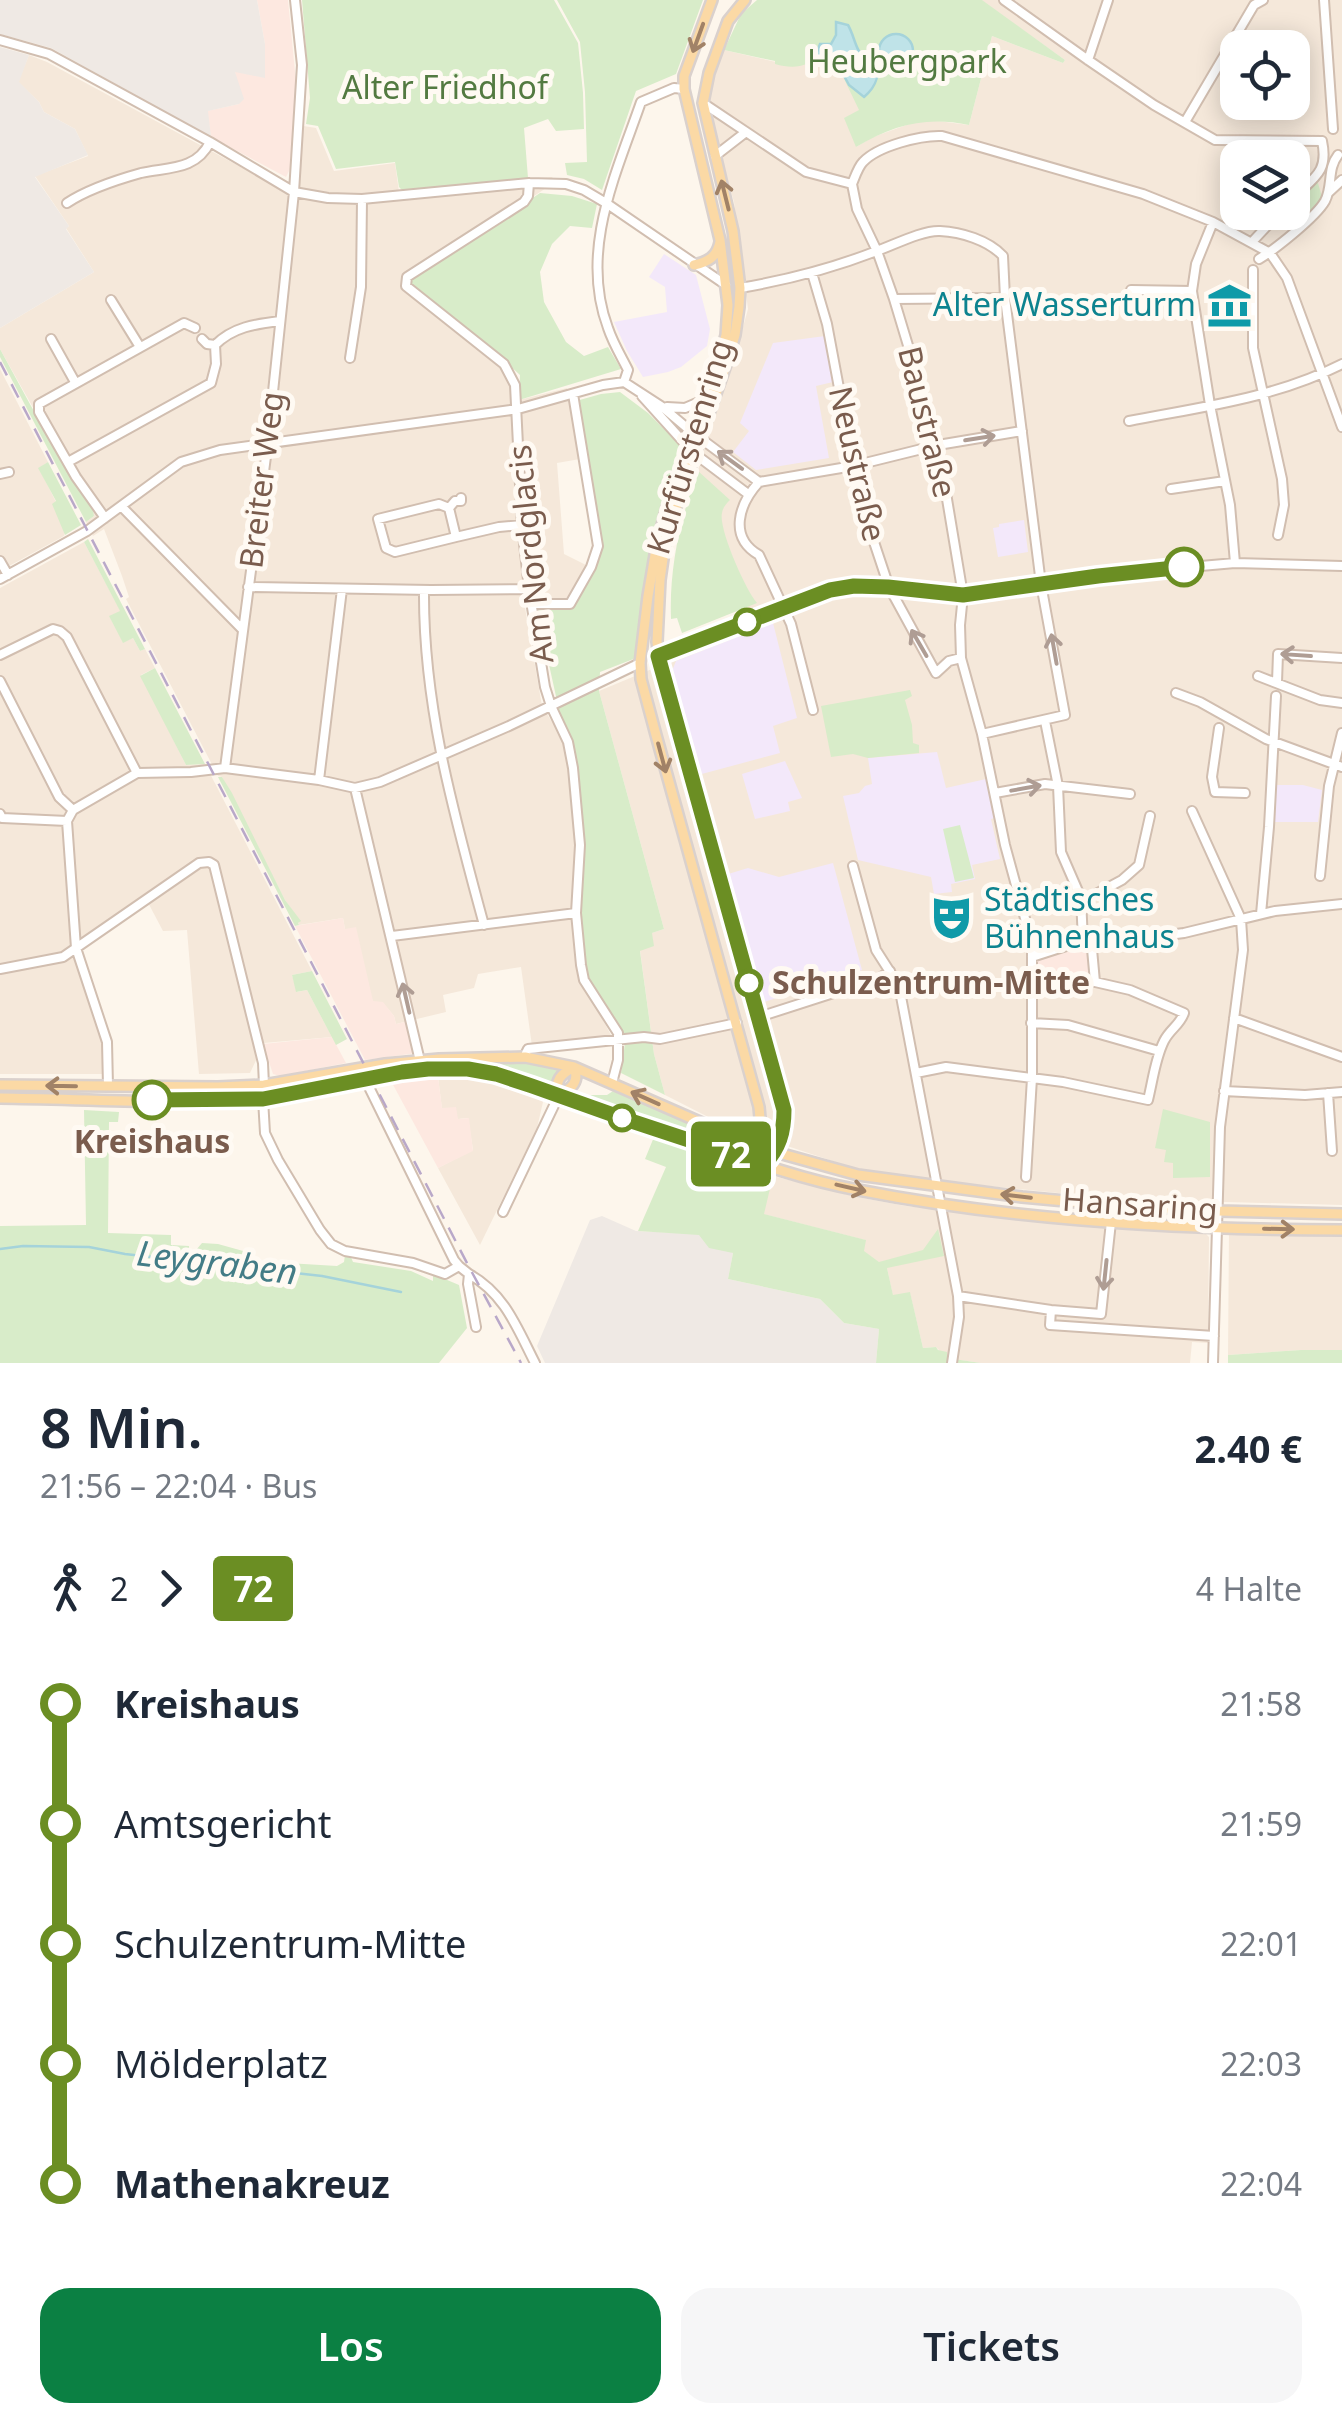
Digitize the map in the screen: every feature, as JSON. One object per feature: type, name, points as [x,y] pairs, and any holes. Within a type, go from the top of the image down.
[{"type":"main road","name":"Kurfürstenring","points":[[697,436],[726,335],[726,285],[720,240],[684,89],[684,76],[712,0]]},
{"type":"main road","name":"Kurfürstenring","points":[[746,0],[728,21],[704,87],[703,104],[733,231],[740,288],[735,335],[674,510],[658,613],[658,656],[784,1110],[781,1139],[775,1152]]},
{"type":"main road","points":[[684,89],[703,104]]},
{"type":"main road","points":[[694,264],[712,258],[720,240]]},
{"type":"main road","points":[[726,285],[740,288]]},
{"type":"main road","name":"Kurfürstenring","points":[[692,451],[657,544],[640,663],[646,698],[760,1118]]},
{"type":"main road","points":[[640,663],[658,656]]},
{"type":"main road","points":[[736,1023],[758,1017]]},
{"type":"main road","name":"Hansaring","points":[[0,1085],[264,1086],[420,1060],[525,1058],[575,1066],[754,1145],[858,1176],[1109,1205],[1342,1214]]},
{"type":"main road","points":[[575,1066],[576,1082],[559,1095],[556,1086],[560,1077],[575,1066]]},
{"type":"main road","points":[[360,1068],[365,1080]]},
{"type":"main road","name":"Hansaring","points":[[0,1098],[263,1099],[428,1069],[468,1069],[496,1074],[751,1161],[855,1190],[1022,1214],[1111,1222],[1342,1230]]},
{"type":"main road","points":[[263,1099],[264,1086]]},
{"type":"main road","points":[[734,1137],[750,1132],[760,1118]]},
{"type":"main road","points":[[751,1161],[760,1118]]},
{"type":"main road","points":[[764,1165],[775,1152]]},
{"type":"street","name":"Breiter Weg","points":[[225,768],[268,442],[294,192],[302,65],[295,0]]},
{"type":"street","points":[[1004,0],[1154,105],[1215,140],[1322,141]]},
{"type":"street","points":[[1088,60],[1108,0]]},
{"type":"street","points":[[1310,182],[1322,170],[1322,141],[1326,133],[1338,130],[1324,0]]},
{"type":"street","points":[[1185,122],[1257,2]]},
{"type":"street","points":[[0,40],[48,54],[294,192],[362,199],[566,184],[606,203],[726,285]]},
{"type":"street","points":[[624,382],[628,370],[607,326],[598,278],[606,203],[642,102],[674,88],[684,89]]},
{"type":"street","points":[[703,104],[806,172],[852,184],[870,156],[919,138],[942,136],[1143,194],[1214,222],[1270,254],[1286,278],[1341,422]]},
{"type":"street","points":[[714,156],[746,132]]},
{"type":"street","points":[[67,204],[80,194],[144,172],[164,171],[191,162],[204,155],[210,142]]},
{"type":"street","points":[[1325,151],[1340,155]]},
{"type":"street","points":[[1259,259],[1270,254],[1324,201],[1332,166],[1340,155]]},
{"type":"street","points":[[1326,196],[1342,180]]},
{"type":"street","name":"Am Nordglacis","points":[[528,184],[524,202],[408,277],[406,286],[512,374],[531,604],[551,706],[568,742],[573,768],[580,845],[576,912],[584,980],[619,1040]]},
{"type":"street","name":"Baustraße","points":[[852,184],[857,209],[894,300],[938,445],[963,595],[962,658],[1032,944],[1032,1078],[1026,1177]]},
{"type":"street","points":[[350,358],[361,288],[362,199]]},
{"type":"street","points":[[1214,222],[1196,264],[1192,292],[1225,481],[1234,562]]},
{"type":"street","points":[[740,288],[789,280],[937,230],[994,246],[1003,256],[1042,584],[1065,715],[982,734]]},
{"type":"street","points":[[1252,242],[1263,230]]},
{"type":"street","points":[[1253,270],[1253,348],[1282,479],[1284,505],[1278,535]]},
{"type":"street","name":"Neustraße","points":[[812,273],[827,324],[860,500],[888,587],[936,673],[948,661],[962,658]]},
{"type":"street","points":[[1131,290],[1192,292]]},
{"type":"street","points":[[894,300],[1005,298]]},
{"type":"street","points":[[111,300],[140,347]]},
{"type":"street","points":[[202,339],[215,345],[248,325],[280,321]]},
{"type":"street","points":[[105,518],[68,462],[38,406],[184,323],[195,328]]},
{"type":"street","points":[[51,339],[75,382]]},
{"type":"street","points":[[68,462],[211,383],[215,345]]},
{"type":"street","points":[[1129,421],[1262,395],[1342,364]]},
{"type":"street","points":[[0,561],[4,577],[87,531],[181,462],[220,450],[518,412],[624,382],[662,406],[759,482]]},
{"type":"street","points":[[636,388],[692,451],[748,494]]},
{"type":"street","points":[[531,604],[570,604],[596,556],[598,546],[574,394]]},
{"type":"street","points":[[662,406],[685,408],[706,399]]},
{"type":"street","points":[[813,710],[791,624],[759,556],[748,549],[742,532],[738,514],[748,494],[759,482],[1022,431]]},
{"type":"street","points":[[1171,489],[1225,481]]},
{"type":"street","points":[[449,508],[461,498]]},
{"type":"street","points":[[449,508],[439,504],[378,519],[386,548],[395,552],[522,525]]},
{"type":"street","points":[[121,506],[242,629]]},
{"type":"street","points":[[449,508],[456,537]]},
{"type":"street","points":[[658,656],[830,590],[854,586],[963,595],[1234,562],[1342,566]]},
{"type":"street","points":[[248,587],[529,589]]},
{"type":"street","points":[[319,780],[342,588]]},
{"type":"street","points":[[424,590],[424,631],[440,755],[484,925]]},
{"type":"street","points":[[0,655],[53,629],[67,637],[137,773]]},
{"type":"street","points":[[1277,682],[1278,654],[1342,658]]},
{"type":"street","points":[[108,1086],[107,1042],[76,948],[67,821],[72,810],[137,773],[225,768],[355,788],[380,782],[640,663]]},
{"type":"street","points":[[1258,676],[1320,700],[1342,704]]},
{"type":"street","points":[[0,680],[59,797],[72,810]]},
{"type":"street","points":[[1176,693],[1200,702],[1220,720],[1338,765]]},
{"type":"street","points":[[1261,914],[1276,696]]},
{"type":"street","points":[[1046,720],[1058,786],[1062,852],[1081,902],[1095,982]]},
{"type":"street","points":[[1220,720],[1212,777],[1216,792],[1245,793]]},
{"type":"street","points":[[1320,876],[1329,786],[1338,765],[1342,733]]},
{"type":"street","points":[[995,793],[1045,784],[1130,794]]},
{"type":"street","points":[[355,788],[420,1060]]},
{"type":"street","points":[[1192,811],[1241,919],[1243,950],[1220,1127],[1213,1363]]},
{"type":"street","points":[[0,814],[2,818],[67,821]]},
{"type":"street","points":[[1081,902],[1139,866],[1150,816]]},
{"type":"street","points":[[0,970],[63,957],[198,863],[209,862],[214,866],[254,1027],[264,1086]]},
{"type":"street","points":[[853,866],[876,950],[899,986],[958,1296],[952,1363]]},
{"type":"street","points":[[1032,957],[1087,940],[1156,936],[1289,909],[1342,904]]},
{"type":"street","points":[[392,936],[576,912]]},
{"type":"street","points":[[758,1017],[890,972]]},
{"type":"street","points":[[916,1074],[946,1066],[1063,1082],[1148,1100],[1159,1051],[1184,1013],[1130,990],[1032,976]]},
{"type":"street","points":[[1234,1018],[1342,1057]]},
{"type":"street","points":[[526,1052],[644,1037],[660,1039],[736,1023]]},
{"type":"street","points":[[1031,1023],[1068,1025],[1159,1051]]},
{"type":"street","points":[[612,1083],[619,1040]]},
{"type":"street","points":[[365,1080],[458,1266],[494,1292],[535,1363]]},
{"type":"street","points":[[1224,1092],[1342,1092]]},
{"type":"street","points":[[1328,1093],[1332,1151]]},
{"type":"street","points":[[503,1212],[559,1095]]},
{"type":"street","points":[[263,1099],[265,1133],[331,1244],[345,1251],[413,1263],[445,1274],[458,1266]]},
{"type":"street","points":[[1100,1328],[1111,1222]]},
{"type":"street","points":[[469,1274],[476,1327]]},
{"type":"street","points":[[958,1296],[1101,1314]]},
{"type":"street","points":[[1051,1310],[1050,1324],[1214,1336]]},
{"type":"shaded area","points":[[0,0],[257,0],[265,44],[265,78],[235,72],[244,99],[239,104],[208,111],[211,137],[51,48],[0,34]]},
{"type":"shaded area","points":[[257,0],[288,0],[296,82],[290,169],[286,177],[211,137],[207,111],[239,104],[235,72],[265,44]]},
{"type":"shaded area","points":[[981,0],[1342,0],[1342,1205],[1118,1199],[860,1170],[726,1126],[665,1095],[654,1054],[640,950],[652,933],[664,929],[599,691],[755,626],[698,471],[748,309],[734,202],[711,122],[709,90],[724,50],[776,62],[811,62],[815,68],[835,59],[860,110],[856,147],[912,123],[930,120],[969,125],[992,36],[1063,63],[1065,60]]},
{"type":"shaded area","points":[[0,47],[29,55],[19,82],[44,112],[75,129],[88,155],[35,177],[69,226],[66,229],[94,272],[0,328]]},
{"type":"shaded area","points":[[29,55],[283,190],[292,181],[297,125],[316,128],[334,171],[395,163],[399,192],[552,177],[555,182],[404,283],[508,366],[517,376],[519,400],[567,388],[580,459],[557,463],[564,554],[590,567],[569,601],[524,602],[542,706],[565,743],[571,768],[577,845],[573,908],[579,976],[612,1037],[532,1046],[521,967],[478,974],[474,988],[443,995],[446,1012],[396,1024],[383,1003],[373,1002],[343,918],[299,925],[126,599],[129,597],[104,529],[93,536],[86,522],[94,516],[0,349],[0,328],[94,272],[35,176],[88,156],[75,129],[44,112],[18,82]]},
{"type":"shaded area","points":[[664,254],[696,275],[710,329],[707,346],[681,367],[643,377],[614,322],[667,312],[665,287],[649,277]]},
{"type":"shaded area","points":[[825,336],[833,382],[816,386],[829,458],[756,470],[733,452],[749,431],[740,423],[773,343]]},
{"type":"shaded area","points":[[0,369],[48,462],[39,468],[65,532],[0,571]]},
{"type":"shaded area","points":[[1024,520],[1028,552],[998,557],[993,528]]},
{"type":"shaded area","points":[[84,542],[121,612],[110,617],[123,642],[133,638],[140,651],[145,649],[155,668],[141,675],[186,765],[205,764],[312,971],[292,975],[297,992],[307,990],[332,1037],[264,1043],[250,1073],[199,1074],[187,930],[163,931],[144,895],[71,945],[103,1045],[105,1074],[0,1074],[0,588]]},
{"type":"shaded area","points":[[773,623],[797,718],[773,726],[780,753],[698,775],[670,676],[676,661]]},
{"type":"shaded area","points":[[937,752],[946,788],[986,779],[1000,859],[972,865],[975,879],[951,884],[952,892],[934,894],[931,877],[858,860],[843,796],[859,793],[872,784],[868,758]]},
{"type":"shaded area","points":[[785,761],[802,798],[788,802],[790,811],[755,819],[742,774]]},
{"type":"shaded area","points":[[1276,785],[1322,790],[1318,822],[1275,822]]},
{"type":"shaded area","points":[[833,863],[862,970],[761,1003],[725,875],[748,868],[779,877]]},
{"type":"shaded area","points":[[343,918],[345,929],[356,927],[373,1001],[383,1002],[396,1024],[409,1021],[417,1053],[365,1060],[295,926]]},
{"type":"shaded area","points":[[1091,938],[1095,982],[1032,976],[1032,957]]},
{"type":"shaded area","points":[[332,1037],[346,1063],[280,1076],[273,1074],[263,1044]]},
{"type":"shaded area","points":[[438,1077],[506,1085],[540,1097],[543,1102],[537,1128],[480,1245],[438,1168],[473,1150],[468,1118],[458,1119],[442,1109]]},
{"type":"shaded area","points":[[438,1077],[442,1108],[456,1107],[458,1119],[469,1118],[473,1151],[438,1168],[391,1081]]},
{"type":"shaded area","points":[[773,1176],[906,1206],[1107,1228],[1206,1234],[1208,1343],[1192,1342],[1190,1363],[981,1363],[946,1358],[936,1347],[923,1348],[910,1293],[893,1296],[887,1268],[863,1251],[865,1240],[763,1214]]},
{"type":"shaded area","points":[[602,1216],[636,1231],[699,1234],[733,1253],[728,1279],[820,1299],[844,1323],[879,1329],[876,1363],[545,1363],[537,1346],[590,1220]]},
{"type":"shaded area","points":[[1229,1231],[1342,1232],[1342,1350],[1228,1355]]},
{"type":"green space","name":"Alter Friedhof","points":[[302,0],[554,0],[578,43],[584,129],[556,131],[548,119],[524,128],[528,178],[402,190],[395,162],[336,169],[318,126],[306,124],[310,98]]},
{"type":"green space","points":[[557,0],[703,0],[676,74],[636,91],[602,190],[584,179],[567,175],[565,163],[587,162],[585,92],[580,42]]},
{"type":"green space","name":"Heubergpark","points":[[757,0],[982,0],[1065,60],[1063,63],[992,36],[969,125],[910,124],[856,147],[844,118],[859,110],[835,60],[815,68],[811,62],[789,67],[724,50],[741,14]]},
{"type":"green space","points":[[1317,180],[1323,200],[1310,213],[1310,187]]},
{"type":"green space","points":[[540,193],[572,196],[597,204],[592,228],[570,226],[552,244],[540,272],[544,302],[566,342],[584,356],[608,347],[621,369],[519,400],[520,375],[408,283]]},
{"type":"green space","points":[[0,349],[93,511],[94,516],[86,522],[0,357]]},
{"type":"green space","points":[[620,392],[683,448],[652,545],[636,658],[600,672],[599,691],[664,929],[652,933],[654,946],[640,951],[654,1054],[665,1095],[621,1073],[623,1033],[595,992],[582,957],[579,912],[583,845],[571,741],[559,710],[537,610],[571,607],[599,546],[576,401]]},
{"type":"green space","points":[[48,462],[81,525],[65,535],[52,504],[56,501],[38,468]]},
{"type":"green space","points":[[698,471],[730,500],[722,513],[724,532],[757,603],[682,633],[677,618],[671,619],[672,581],[681,525]]},
{"type":"green space","points":[[88,539],[145,649],[140,651],[133,638],[123,643],[109,616],[120,611],[84,542]]},
{"type":"green space","points":[[155,668],[205,764],[186,765],[140,676]]},
{"type":"green space","points":[[910,690],[912,696],[905,700],[913,743],[919,745],[919,753],[831,757],[821,706]]},
{"type":"green space","points":[[218,777],[222,777],[232,793],[285,900],[301,921],[299,925],[295,926]]},
{"type":"green space","points":[[960,825],[974,878],[955,882],[943,829]]},
{"type":"green space","points":[[312,971],[347,1039],[336,1045],[307,990],[296,992],[292,975]]},
{"type":"green space","points":[[513,1061],[561,1069],[550,1088],[461,1065],[461,1062]]},
{"type":"green space","points":[[616,1089],[745,1146],[742,1153],[583,1100],[587,1095],[607,1095]]},
{"type":"green space","points":[[1163,1109],[1210,1122],[1210,1177],[1173,1178],[1173,1163],[1164,1162],[1166,1150],[1155,1148]]},
{"type":"green space","points":[[84,1110],[119,1112],[118,1122],[109,1122],[108,1233],[171,1235],[171,1245],[189,1246],[189,1250],[196,1250],[202,1243],[218,1244],[254,1254],[254,1261],[337,1266],[344,1262],[345,1255],[350,1255],[353,1262],[411,1271],[433,1281],[433,1274],[459,1285],[467,1328],[439,1363],[0,1363],[0,1226],[86,1225]]},
{"type":"green space","points":[[654,1137],[773,1176],[764,1214],[866,1240],[864,1251],[879,1262],[923,1250],[938,1229],[944,1256],[887,1268],[893,1295],[910,1292],[923,1348],[936,1347],[947,1352],[947,1358],[981,1363],[876,1363],[879,1329],[844,1323],[820,1299],[728,1279],[733,1253],[709,1248],[699,1235],[638,1231],[666,1167],[645,1159]]},
{"type":"green space","points":[[1342,1350],[1342,1363],[1228,1363],[1228,1355]]},
{"type":"water","points":[[836,22],[848,25],[862,56],[875,58],[877,79],[864,97],[849,85],[834,57],[817,64],[820,44],[831,44]]},
{"type":"water","points":[[896,34],[908,39],[913,51],[908,63],[896,68],[884,63],[879,51],[884,39]]},
{"type":"waterway","name":"Leygraben","points":[[0,1249],[89,1247],[322,1276],[401,1292]]},
{"type":"railway","points":[[0,362],[521,1363]]},
{"type":"bus line","name":"72","points":[[152,1100],[263,1099],[402,1072],[468,1069],[496,1074],[764,1165],[781,1139],[784,1110],[658,656],[830,590],[888,587],[963,595],[1184,567]]},
{"type":"place","name":"Alter Wasserturm","points":[[1229,305]]},
{"type":"place","name":"Städtisches Bühnenhaus","points":[[951,918]]},
{"type":"place","name":"Schulzentrum-Mitte","points":[[749,983]]},
{"type":"place","name":"Kreishaus","points":[[152,1100]]}]
